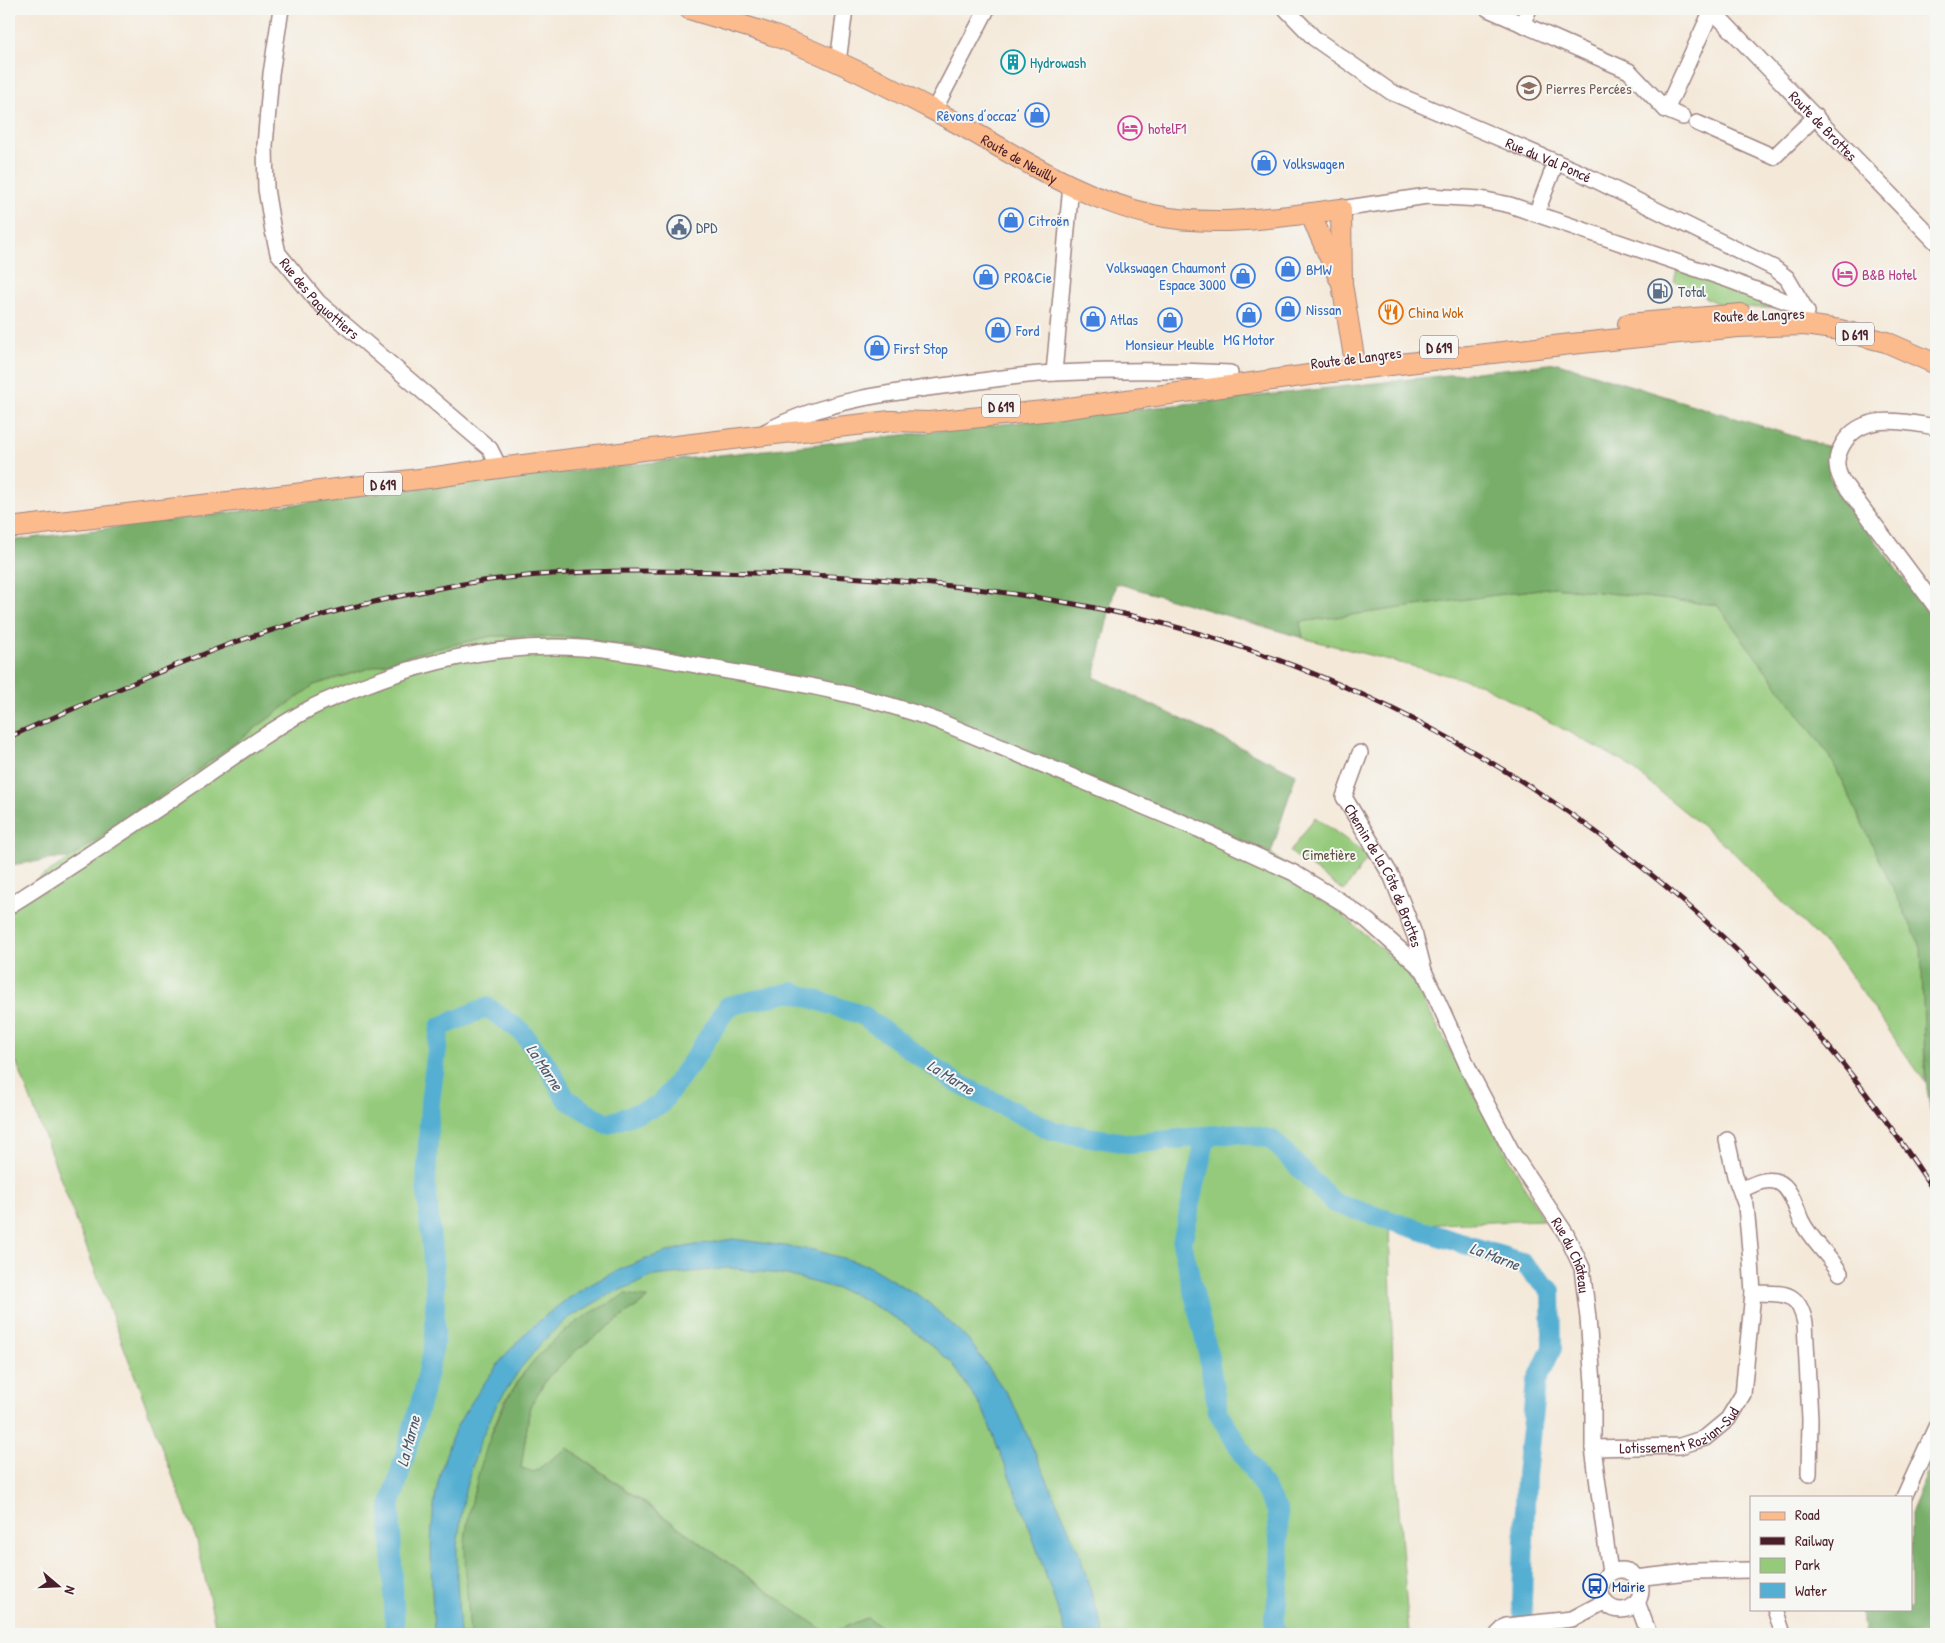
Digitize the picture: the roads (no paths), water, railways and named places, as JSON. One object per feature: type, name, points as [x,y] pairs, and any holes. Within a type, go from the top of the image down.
[{"type":"main road","name":"Route de Neuilly","points":[[689,9],[777,37],[838,62],[934,110],[1071,185],[1152,214],[1188,220],[1257,220],[1341,209]]},
{"type":"main road","points":[[1341,209],[1342,284],[1355,364]]},
{"type":"main road","points":[[1312,213],[1318,232],[1342,284]]},
{"type":"main road","name":"Route de Langres","points":[[1355,364],[1628,324],[1752,313],[1807,312],[1868,326],[1912,342],[1936,354]]},
{"type":"main road","name":"Route de Langres","points":[[891,421],[925,414],[967,411],[1230,373],[1355,364],[1770,325],[1805,325],[1850,332],[1906,350],[1936,364]]},
{"type":"main road","name":"D 619","points":[[9,528],[397,482],[756,436],[891,421],[929,422],[1054,410],[1355,364]]},
{"type":"street","name":"Rue des Paquottiers","points":[[281,9],[271,74],[265,146],[266,188],[278,253],[318,302],[490,449],[498,468]]},
{"type":"street","points":[[838,62],[845,9]]},
{"type":"street","points":[[934,110],[987,9]]},
{"type":"street","name":"Rue du Val Poncé","points":[[1286,9],[1314,38],[1390,92],[1556,162],[1628,195],[1774,268],[1787,278],[1807,312]]},
{"type":"street","points":[[1488,9],[1629,71],[1666,110],[1683,117]]},
{"type":"street","points":[[1522,24],[1529,9]]},
{"type":"street","points":[[1666,110],[1712,9]]},
{"type":"street","name":"Route de Brottes","points":[[1712,9],[1936,242]]},
{"type":"street","points":[[1697,124],[1774,157],[1816,116]]},
{"type":"street","points":[[1536,214],[1556,162]]},
{"type":"street","points":[[1054,373],[1071,185]]},
{"type":"street","points":[[1341,209],[1427,196],[1457,196],[1510,205],[1782,300],[1807,312]]},
{"type":"street","points":[[756,436],[776,426],[834,404],[896,392],[1054,373],[1177,370],[1230,373]]},
{"type":"street","points":[[1936,427],[1897,420],[1884,420],[1855,430],[1840,450],[1836,470],[1842,481],[1936,607]]},
{"type":"street","points":[[9,906],[86,858],[254,742],[326,701],[398,673],[465,655],[499,649],[556,647],[615,652],[830,689],[897,706],[938,721],[1198,829],[1294,873],[1340,901],[1368,921],[1424,971]]},
{"type":"street","name":"Chemin de la Côte de Brottes","points":[[1360,753],[1344,797],[1392,877],[1415,936],[1424,971]]},
{"type":"street","name":"Rue du Château","points":[[1424,971],[1472,1076],[1513,1154],[1566,1234],[1582,1268],[1593,1383],[1593,1448],[1610,1573]]},
{"type":"street","name":"Lotissement Rozian-Sud","points":[[1593,1448],[1680,1446],[1705,1438],[1728,1419],[1743,1394],[1753,1293],[1746,1206],[1727,1140]]},
{"type":"street","points":[[1741,1190],[1770,1180],[1778,1182],[1785,1187],[1808,1233],[1840,1273]]},
{"type":"street","points":[[1753,1293],[1785,1294],[1792,1297],[1802,1310],[1805,1323],[1810,1419],[1808,1474]]},
{"type":"street","points":[[1904,1496],[1936,1427]]},
{"type":"street","points":[[1636,1578],[1695,1571],[1750,1570]]},
{"type":"street","points":[[1627,1571],[1636,1578],[1641,1590],[1637,1602],[1627,1610],[1614,1610],[1604,1602],[1601,1596],[1602,1583],[1610,1573],[1627,1571]]},
{"type":"street","points":[[1502,1630],[1535,1623],[1572,1619],[1604,1602]]},
{"type":"street","points":[[1637,1602],[1649,1634]]},
{"type":"street","points":[[1775,1610],[1782,1630]]},
{"type":"street","points":[[1781,1610],[1782,1630]]},
{"type":"water","points":[[733,1239],[814,1250],[867,1265],[924,1299],[968,1339],[1012,1401],[1078,1550],[1104,1634],[1066,1634],[1026,1518],[983,1410],[952,1363],[907,1325],[852,1293],[787,1275],[729,1268],[654,1276],[608,1295],[567,1319],[543,1341],[520,1369],[497,1404],[480,1441],[465,1490],[457,1546],[460,1634],[434,1634],[431,1540],[439,1477],[457,1426],[498,1364],[519,1340],[542,1319],[566,1300],[592,1284],[620,1270],[681,1248]]},
{"type":"waterway","name":"La Marne","points":[[395,1634],[390,1507],[422,1397],[435,1341],[435,1282],[426,1185],[430,1102],[440,1027],[487,1007],[521,1031],[548,1066],[566,1099],[607,1124],[660,1105],[694,1059],[728,1006],[792,992],[862,1015],[955,1082],[1053,1131],[1132,1144],[1206,1136],[1182,1243],[1208,1353],[1218,1412],[1277,1510],[1281,1572],[1274,1623],[1277,1634]]},
{"type":"waterway","name":"La Marne","points":[[1206,1136],[1239,1133],[1271,1139],[1334,1203],[1521,1262],[1551,1291],[1552,1348],[1536,1383],[1526,1475],[1522,1601],[1523,1634]]},
{"type":"railway","points":[[9,737],[174,666],[230,644],[282,627],[360,605],[413,593],[483,581],[527,576],[614,571],[836,576],[883,579],[1025,595],[1119,613],[1165,624],[1260,653],[1353,690],[1442,734],[1528,785],[1609,842],[1687,904],[1759,972],[1827,1045],[1884,1118],[1936,1194]]},
{"type":"place","name":"Hydrowash","points":[[1013,62]]},
{"type":"place","name":"Pierres Percées","points":[[1529,88]]},
{"type":"place","name":"Rêvons d’occaz’","points":[[1037,115]]},
{"type":"place","name":"hotelF1","points":[[1130,128]]},
{"type":"place","name":"Volkswagen","points":[[1264,163]]},
{"type":"place","name":"Citroën","points":[[1011,220]]},
{"type":"place","name":"DPD","points":[[679,227]]},
{"type":"place","name":"BMW","points":[[1288,269]]},
{"type":"place","name":"B&B Hotel","points":[[1845,274]]},
{"type":"place","name":"Volkswagen Chaumont Espace 3000","points":[[1243,276]]},
{"type":"place","name":"PRO&Cie","points":[[986,277]]},
{"type":"place","name":"Total","points":[[1660,291]]},
{"type":"place","name":"Nissan","points":[[1288,309]]},
{"type":"place","name":"China Wok","points":[[1391,312]]},
{"type":"place","name":"MG Motor","points":[[1249,315]]},
{"type":"place","name":"Atlas","points":[[1093,319]]},
{"type":"place","name":"Monsieur Meuble","points":[[1170,320]]},
{"type":"place","name":"Ford","points":[[998,330]]},
{"type":"place","name":"First Stop","points":[[877,348]]},
{"type":"place","name":"Mairie","points":[[1595,1586]]},
{"type":"park label","name":"Cimetière","points":[[1329,854]]}]
